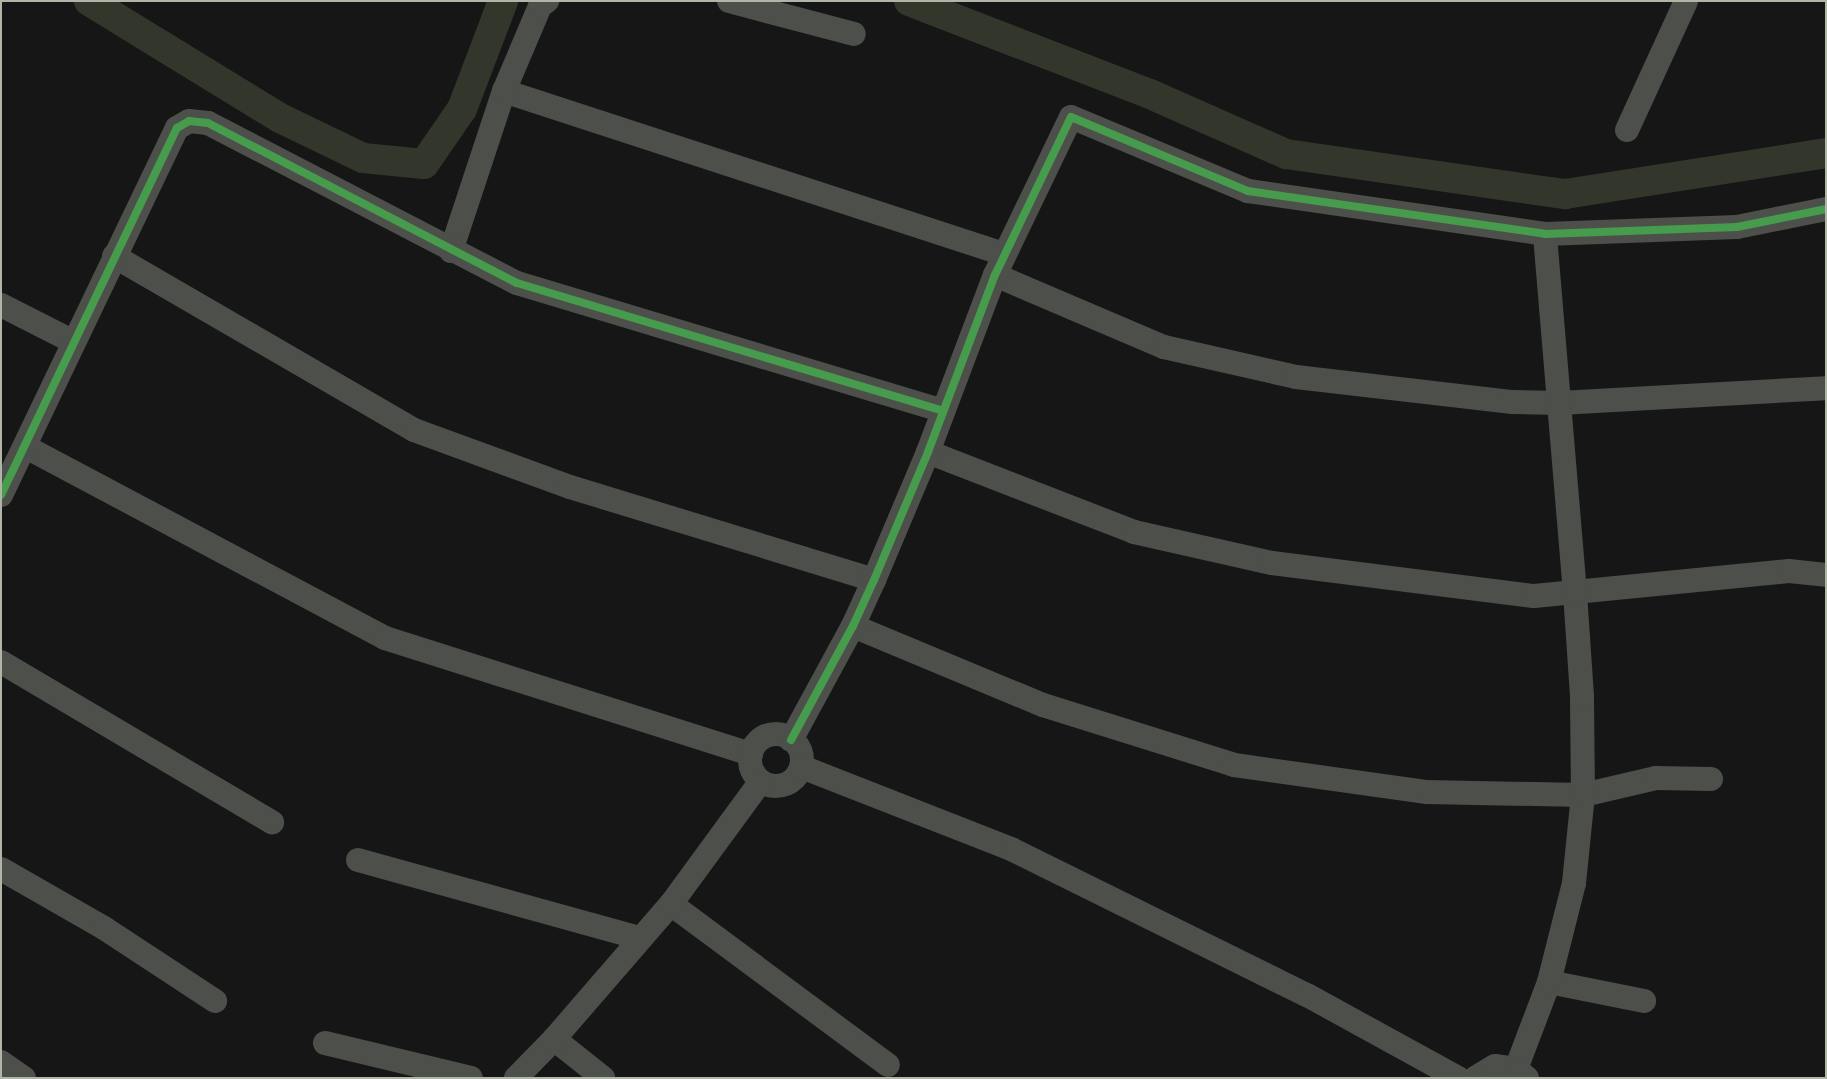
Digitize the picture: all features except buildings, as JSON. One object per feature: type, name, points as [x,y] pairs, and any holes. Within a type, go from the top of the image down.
[{"type":"street","points":[[451,250],[504,91],[540,6],[547,1]]},
{"type":"street","points":[[729,1],[854,34]]},
{"type":"street","points":[[1627,130],[1686,1]]},
{"type":"street","points":[[504,91],[999,264],[1173,349],[1296,377],[1513,402],[1560,403],[1826,388]]},
{"type":"street","points":[[791,740],[853,626],[874,580],[928,452],[999,264],[1067,120],[1076,116],[1248,191],[1546,234],[1736,227],[1826,209]]},
{"type":"street","points":[[1,495],[26,447],[72,341],[177,128],[189,121],[208,124],[517,283],[943,411]]},
{"type":"street","points":[[1474,1078],[1495,1066],[1521,1073],[1549,982],[1574,883],[1583,795],[1582,696],[1546,234]]},
{"type":"street","points":[[114,256],[414,430],[570,487],[874,580]]},
{"type":"street","points":[[1,305],[72,341]]},
{"type":"street","points":[[26,447],[385,638],[751,754]]},
{"type":"street","points":[[928,452],[1134,532],[1272,563],[1534,596],[1789,571],[1826,575]]},
{"type":"street","points":[[853,626],[1043,705],[1234,765],[1427,792],[1583,795],[1656,778],[1711,779]]},
{"type":"street","points":[[1,662],[272,822]]},
{"type":"street","points":[[772,735],[791,740],[798,747],[802,766],[790,782],[770,786],[754,774],[751,754],[755,745],[772,735]]},
{"type":"street","points":[[802,766],[1012,849],[1307,995],[1458,1078]]},
{"type":"street","points":[[516,1078],[554,1039],[670,904],[761,781]]},
{"type":"street","points":[[358,860],[640,938]]},
{"type":"street","points":[[1,869],[104,928],[215,1002]]},
{"type":"street","points":[[670,904],[888,1065]]},
{"type":"street","points":[[1549,982],[1644,1002]]},
{"type":"street","points":[[554,1039],[603,1078]]},
{"type":"street","points":[[325,1043],[471,1078]]},
{"type":"street","points":[[1,1062],[24,1078]]},
{"type":"waterway","points":[[89,1],[280,118],[363,158],[424,164],[462,109],[503,1]]},
{"type":"waterway","points":[[909,1],[1150,94],[1286,154],[1565,194],[1826,153]]},
{"type":"cycle path","points":[[791,740],[853,626],[874,580],[928,452],[995,275],[1071,117],[1248,191],[1545,234],[1737,227],[1826,209]]},
{"type":"cycle path","points":[[1,495],[177,128],[189,121],[208,123],[517,283],[943,411]]}]
